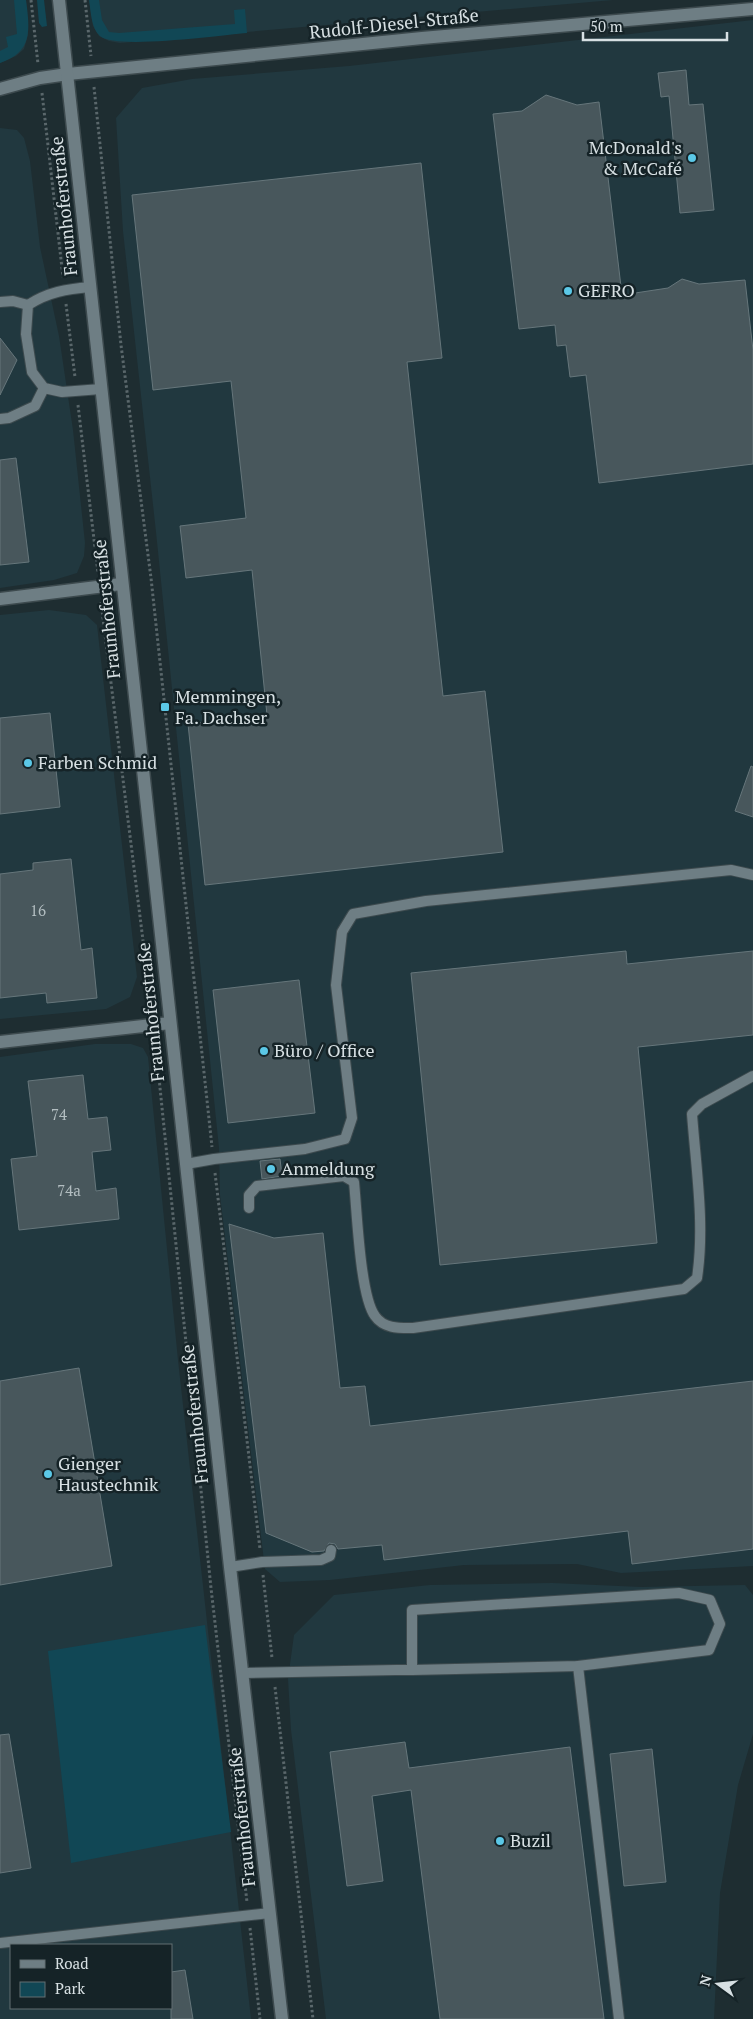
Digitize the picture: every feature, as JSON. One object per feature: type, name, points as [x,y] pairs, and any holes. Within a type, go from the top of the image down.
[{"type":"street","name":"Fraunhoferstraße","points":[[59,0],[121,584],[282,2019]]},
{"type":"street","name":"Rudolf-Diesel-Straße","points":[[0,89],[40,78],[68,74],[422,38],[753,9]]},
{"type":"street","points":[[0,599],[121,584]]},
{"type":"street","points":[[0,1042],[170,1023]]},
{"type":"lane","points":[[0,302],[12,301],[28,305],[43,295],[65,289],[90,287]]},
{"type":"lane","points":[[28,305],[26,334],[32,372],[44,388],[62,392],[101,389]]},
{"type":"lane","points":[[0,419],[9,418],[34,406],[44,388]]},
{"type":"lane","points":[[186,1164],[214,1159],[305,1150],[345,1139],[352,1118],[336,985],[342,932],[353,914],[426,901],[731,870],[753,875]]},
{"type":"lane","points":[[249,1208],[249,1195],[257,1186],[344,1176],[354,1182],[365,1286],[375,1316],[392,1328],[413,1328],[684,1289],[697,1278],[700,1261],[701,1234],[692,1114],[702,1104],[753,1076]]},
{"type":"lane","points":[[230,1567],[262,1562],[321,1560],[330,1556],[331,1550]]},
{"type":"lane","points":[[243,1673],[412,1670],[578,1666],[709,1650],[720,1624],[710,1600],[679,1593],[412,1610],[412,1670]]},
{"type":"lane","points":[[578,1666],[619,2019]]},
{"type":"lane","points":[[0,1943],[270,1913]]},
{"type":"path","points":[[85,0],[121,345],[153,598],[214,1159],[262,1562],[313,2019]]},
{"type":"shaded area","points":[[0,0],[26,0],[28,35],[24,49],[16,56],[0,63]]},
{"type":"shaded area","points":[[89,0],[613,0],[120,43],[109,41],[99,36],[93,26]]},
{"type":"shaded area","points":[[753,20],[753,1566],[621,1573],[577,1564],[464,1565],[330,1580],[280,1582],[265,1569],[220,1195],[219,1148],[123,231],[116,118],[142,88],[192,79],[349,66]]},
{"type":"shaded area","points":[[0,128],[17,130],[24,138],[30,161],[40,247],[59,336],[73,430],[85,543],[84,556],[77,573],[54,580],[0,588]]},
{"type":"shaded area","points":[[49,610],[86,615],[97,625],[137,977],[130,997],[106,1009],[0,1019],[0,615]]},
{"type":"shaded area","points":[[95,1044],[131,1044],[143,1048],[148,1057],[178,1360],[251,2019],[0,2019],[0,1057]]},
{"type":"shaded area","points":[[552,1583],[641,1587],[745,1585],[753,1595],[753,1734],[738,1785],[720,1893],[714,2019],[326,2019],[291,1730],[288,1679],[294,1635],[334,1595],[430,1585]]},
{"type":"green space","points":[[14,0],[26,0],[27,39],[19,53],[0,63],[0,51],[8,47],[6,37],[17,34]]},
{"type":"green space","points":[[37,0],[44,0],[47,26],[42,27],[39,23]]},
{"type":"green space","points":[[89,0],[99,0],[102,20],[109,32],[119,33],[235,24],[234,10],[245,9],[247,33],[147,42],[110,40],[97,33],[92,19]]},
{"type":"green space","points":[[205,1625],[231,1832],[71,1863],[48,1651]]},
{"type":"building","name":"McDonald's & McCafé","points":[[686,70],[689,105],[703,104],[714,210],[680,213],[669,96],[661,97],[658,73]]},
{"type":"building","name":"GEFRO","points":[[546,95],[577,105],[599,102],[622,295],[668,288],[682,279],[699,284],[745,280],[753,350],[753,464],[599,483],[586,375],[570,377],[566,345],[557,346],[555,325],[519,329],[493,114],[522,111]]},
{"type":"building","points":[[421,163],[442,358],[407,362],[443,696],[485,691],[503,852],[205,885],[188,724],[267,715],[252,570],[186,578],[180,526],[246,518],[231,381],[153,390],[132,195]]},
{"type":"building","points":[[0,338],[17,360],[0,395]]},
{"type":"building","points":[[16,458],[29,562],[0,565],[0,460]]},
{"type":"building","name":"Farben Schmid","points":[[50,713],[60,807],[0,814],[0,718]]},
{"type":"building","points":[[751,766],[753,767],[753,817],[735,811]]},
{"type":"building","points":[[71,859],[81,950],[92,948],[97,998],[47,1003],[46,993],[0,998],[0,874],[33,870],[33,863]]},
{"type":"building","points":[[626,951],[627,964],[753,951],[753,1035],[638,1047],[657,1243],[440,1265],[411,973]]},
{"type":"building","name":"Büro / Office","points":[[299,980],[315,1113],[228,1123],[213,990]]},
{"type":"building","points":[[83,1075],[88,1119],[107,1117],[111,1150],[92,1152],[96,1191],[116,1188],[119,1219],[19,1230],[11,1159],[37,1156],[28,1081]]},
{"type":"building","name":"Anmeldung","points":[[280,1159],[282,1176],[262,1179],[260,1161]]},
{"type":"building","points":[[229,1224],[274,1238],[323,1233],[340,1388],[365,1386],[370,1426],[753,1381],[753,1549],[632,1564],[628,1531],[384,1560],[382,1545],[338,1549],[335,1544],[329,1543],[324,1551],[312,1552],[266,1533]]},
{"type":"building","name":"Gienger Haustechnik","points":[[79,1368],[112,1566],[0,1585],[0,1381]]},
{"type":"building","points":[[9,1734],[31,1868],[0,1873],[0,1735]]},
{"type":"building","name":"Buzil","points":[[405,1742],[409,1768],[570,1747],[604,2019],[440,2019],[411,1790],[372,1796],[383,1881],[347,1886],[330,1752]]},
{"type":"building","points":[[652,1749],[666,1882],[624,1886],[610,1754]]},
{"type":"building","points":[[185,1970],[193,2019],[171,2019],[172,1972]]},
{"type":"place","name":"McDonald's & McCafé","points":[[692,158]]},
{"type":"place","name":"GEFRO","points":[[568,291]]},
{"type":"place","name":"Memmingen, Fa. Dachser","points":[[165,707]]},
{"type":"place","name":"Farben Schmid","points":[[28,763]]},
{"type":"place","name":"Büro / Office","points":[[264,1051]]},
{"type":"place","name":"Anmeldung","points":[[271,1169]]},
{"type":"place","name":"Gienger Haustechnik","points":[[48,1474]]},
{"type":"place","name":"Buzil","points":[[500,1841]]}]
